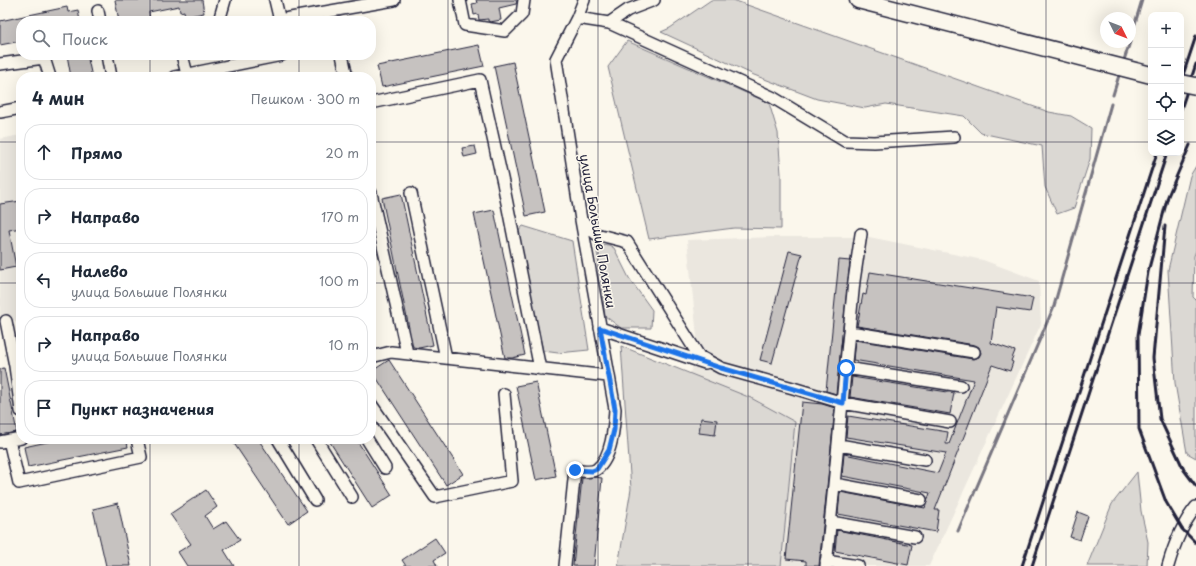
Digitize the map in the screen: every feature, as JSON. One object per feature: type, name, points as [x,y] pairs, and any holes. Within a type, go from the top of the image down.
[{"type":"highway","points":[[858,0],[1148,74]]},
{"type":"highway","points":[[1184,83],[1196,86]]},
{"type":"street","points":[[221,16],[225,0]]},
{"type":"street","points":[[275,0],[278,16]]},
{"type":"street","points":[[302,16],[394,0]]},
{"type":"street","points":[[460,0],[465,25],[505,31],[522,14],[524,0]]},
{"type":"street","name":"улица Большие Полянки","points":[[565,566],[575,470],[592,471],[597,469],[609,450],[614,430],[615,409],[580,220],[556,59],[577,18],[584,0]]},
{"type":"street","points":[[608,23],[628,10],[654,0]]},
{"type":"street","points":[[577,18],[608,23],[772,97],[845,141],[874,142],[954,137]]},
{"type":"street","points":[[0,64],[29,60]]},
{"type":"street","points":[[45,60],[48,72]]},
{"type":"street","points":[[108,60],[110,72]]},
{"type":"street","points":[[183,60],[186,72]]},
{"type":"street","points":[[196,72],[257,60]]},
{"type":"street","points":[[343,60],[346,72]]},
{"type":"street","points":[[376,102],[480,80],[503,183],[540,369]]},
{"type":"street","points":[[0,112],[16,109]]},
{"type":"street","points":[[411,193],[446,358]]},
{"type":"street","points":[[376,215],[407,353]]},
{"type":"street","points":[[580,220],[596,234],[627,242],[699,356],[721,368]]},
{"type":"street","points":[[858,566],[826,563],[839,445],[854,281],[861,234]]},
{"type":"street","points":[[6,321],[16,358]]},
{"type":"street","points":[[600,328],[721,368],[843,403],[950,422]]},
{"type":"street","points":[[850,332],[974,352]]},
{"type":"street","points":[[376,356],[391,352],[407,353],[608,376]]},
{"type":"street","points":[[846,368],[961,386]]},
{"type":"street","points":[[376,411],[435,497],[512,481],[504,394]]},
{"type":"street","points":[[16,439],[5,441],[19,483],[141,458],[138,444]]},
{"type":"street","points":[[281,444],[315,500]]},
{"type":"street","points":[[319,444],[352,497]]},
{"type":"street","points":[[370,444],[385,468]]},
{"type":"street","points":[[839,445],[925,460]]},
{"type":"street","points":[[835,484],[920,500]]},
{"type":"street","points":[[1168,566],[1172,552],[1182,529],[1196,507]]},
{"type":"street","points":[[831,522],[915,537]]},
{"type":"shaded area","points":[[711,0],[733,0],[1049,112],[1071,116],[1091,128],[1090,159],[1074,208],[1057,214],[1045,187],[1042,146],[981,133],[964,116],[886,104],[865,108],[817,99],[754,75],[661,32],[670,28]]},
{"type":"shaded area","points":[[627,41],[769,103],[778,133],[781,174],[781,229],[734,228],[649,239],[608,67]]},
{"type":"shaded area","points":[[16,136],[16,321],[0,316],[0,139]]},
{"type":"shaded area","points":[[1196,166],[1196,250],[1194,256],[1193,297],[1196,300],[1196,458],[1187,453],[1175,383],[1168,270],[1190,176]]},
{"type":"shaded area","points":[[523,226],[572,241],[589,350],[558,353],[543,351],[517,233]]},
{"type":"shaded area","points":[[773,237],[869,237],[983,260],[1039,281],[1041,324],[929,566],[781,566],[795,422],[751,398],[689,374],[699,356],[687,240]]},
{"type":"shaded area","points":[[596,244],[609,245],[614,248],[629,278],[652,310],[651,328],[621,328],[605,316]]},
{"type":"shaded area","points":[[621,346],[751,398],[795,422],[781,566],[618,566],[631,489]]},
{"type":"shaded area","points":[[1137,472],[1141,511],[1148,542],[1147,566],[1087,566],[1112,504]]},
{"type":"building","points":[[115,0],[202,0],[204,13],[185,16],[184,11],[180,12],[179,6],[149,12],[150,16],[118,16]]},
{"type":"building","points":[[476,0],[516,0],[517,2],[516,4],[499,8],[501,20],[490,22],[488,19],[479,20],[478,14],[474,15],[472,4],[477,3]]},
{"type":"building","points":[[67,7],[68,12],[78,10],[79,16],[24,16]]},
{"type":"building","points":[[16,18],[16,42],[0,45],[0,21]]},
{"type":"building","points":[[479,45],[484,66],[382,87],[377,66]]},
{"type":"building","points":[[68,60],[88,60],[91,72],[70,72]]},
{"type":"building","points":[[513,62],[545,212],[526,216],[494,66]]},
{"type":"building","points":[[475,146],[477,154],[464,157],[462,148]]},
{"type":"building","points":[[401,194],[433,345],[419,348],[413,347],[382,198]]},
{"type":"building","points":[[16,202],[16,229],[9,230],[16,267],[0,270],[0,204]]},
{"type":"building","points":[[494,210],[525,355],[512,358],[505,358],[474,214]]},
{"type":"building","points":[[789,251],[802,254],[772,363],[760,360]]},
{"type":"building","points":[[839,260],[850,261],[836,394],[826,391]]},
{"type":"building","points":[[870,272],[1033,298],[1030,312],[996,307],[991,343],[1015,351],[1011,361],[1013,362],[1010,371],[992,365],[935,510],[939,510],[936,532],[838,514],[840,492],[925,508],[930,493],[842,476],[844,454],[938,473],[946,453],[846,437],[848,416],[948,432],[946,444],[949,444],[974,380],[853,360],[855,340],[973,359],[979,357],[981,353],[979,347],[975,345],[857,326],[863,294],[866,295]]},
{"type":"building","points":[[389,360],[463,474],[446,485],[376,377],[376,368]]},
{"type":"building","points":[[4,368],[16,432],[0,435],[0,369]]},
{"type":"building","points":[[852,377],[954,393],[950,414],[850,397]]},
{"type":"building","points":[[536,382],[556,476],[536,480],[516,386]]},
{"type":"building","points":[[802,402],[822,404],[835,408],[819,566],[806,566],[806,561],[786,559]]},
{"type":"building","points":[[701,418],[717,420],[715,435],[699,433]]},
{"type":"building","points":[[38,444],[127,444],[128,447],[28,467],[24,447]]},
{"type":"building","points":[[234,444],[261,444],[307,511],[288,524]]},
{"type":"building","points":[[331,444],[359,444],[392,495],[372,508]]},
{"type":"building","points":[[582,478],[602,478],[594,566],[573,566]]},
{"type":"building","points":[[206,490],[217,507],[205,516],[213,529],[226,521],[240,540],[224,550],[234,566],[187,566],[178,552],[191,544],[170,514]]},
{"type":"building","points":[[118,503],[131,566],[106,566],[93,509]]},
{"type":"building","points":[[1078,512],[1088,516],[1080,540],[1070,537]]},
{"type":"building","points":[[837,530],[912,545],[908,565],[835,551]]},
{"type":"building","points":[[435,538],[445,553],[434,560],[437,566],[406,566],[402,560]]},
{"type":"waterway","points":[[1136,20],[1142,0]]},
{"type":"waterway","points":[[1123,63],[1128,48]]},
{"type":"waterway","points":[[1113,95],[1120,72]]},
{"type":"waterway","points":[[958,531],[1054,306],[1111,104]]},
{"type":"railway","points":[[1184,72],[1196,36]]},
{"type":"railway","points":[[1184,100],[1196,64]]},
{"type":"railway","points":[[1190,145],[1168,196],[1148,272],[1138,335],[1139,429],[1166,502],[1182,529],[1196,543]]},
{"type":"railway","points":[[1022,566],[1156,156]]},
{"type":"railway","points":[[1032,566],[1166,156]]},
{"type":"railway","points":[[1165,226],[1153,358],[1160,419],[1184,470],[1196,486]]},
{"type":"route","points":[[575,470],[592,471],[597,469],[609,450],[614,430],[615,409],[600,328],[721,368],[843,403],[846,368]]}]
